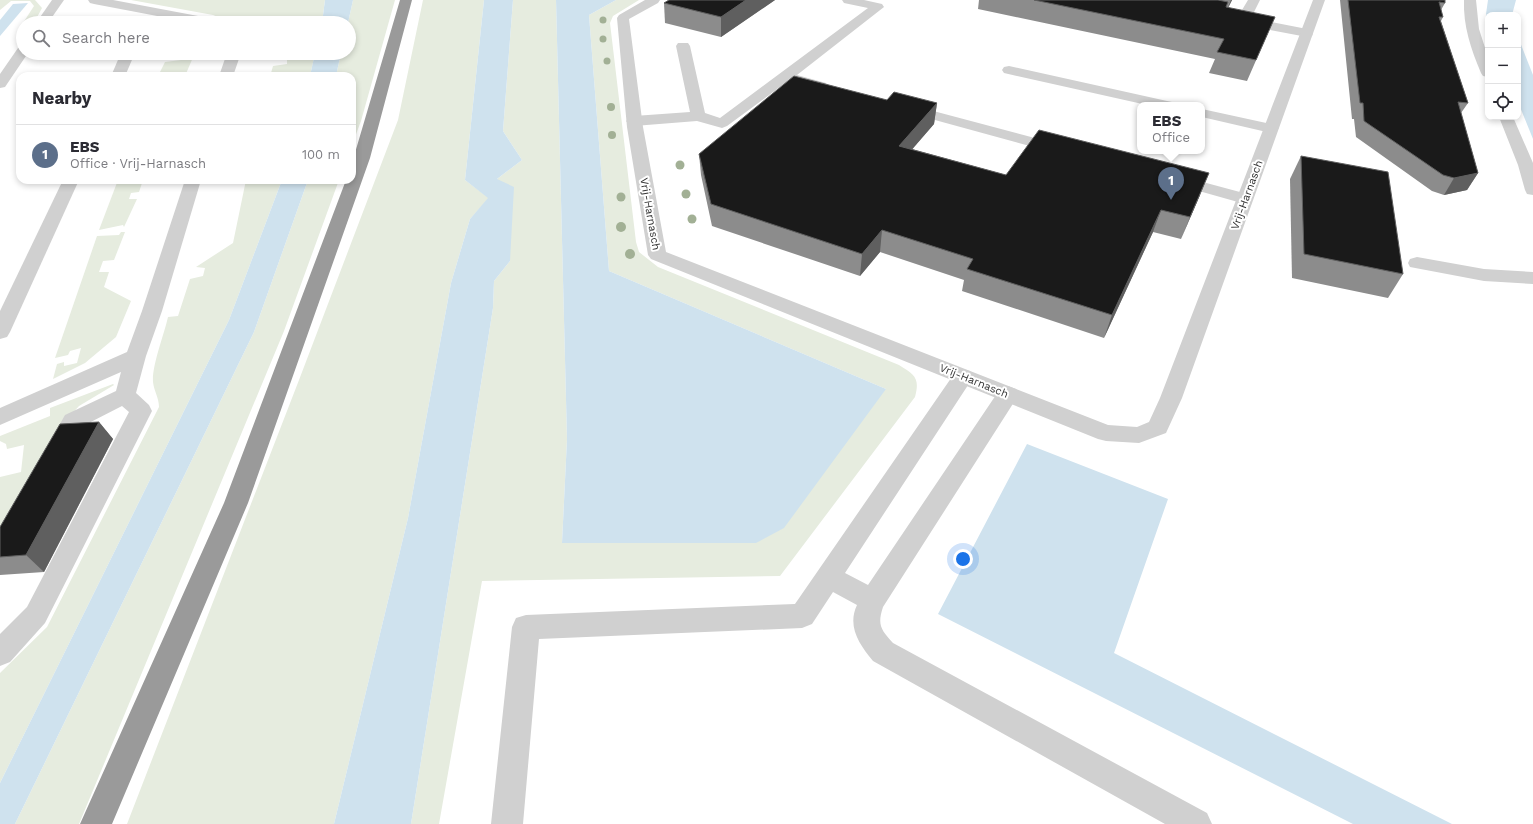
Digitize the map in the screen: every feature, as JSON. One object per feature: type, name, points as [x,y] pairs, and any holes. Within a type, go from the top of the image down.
[{"type":"highway","points":[[356,174],[362,158],[406,0]]},
{"type":"highway","points":[[96,824],[236,503],[353,184]]},
{"type":"street","points":[[47,16],[58,0]]},
{"type":"street","points":[[94,0],[177,16]]},
{"type":"street","name":"Vrij-Harnasch","points":[[654,0],[623,18],[634,121],[657,255],[1106,433],[1139,436],[1158,427],[1171,398],[1319,0]]},
{"type":"street","points":[[634,121],[698,116],[722,124],[878,7],[848,0]]},
{"type":"street","points":[[1243,21],[1254,0]]},
{"type":"street","points":[[1470,0],[1469,15],[1475,40],[1485,65]]},
{"type":"street","points":[[144,16],[146,10]]},
{"type":"street","points":[[1228,18],[1307,33]]},
{"type":"street","points":[[683,46],[698,116]]},
{"type":"street","points":[[0,84],[17,60]]},
{"type":"street","points":[[120,72],[125,60]]},
{"type":"street","points":[[227,72],[232,60]]},
{"type":"street","points":[[1009,70],[1153,102]]},
{"type":"street","points":[[786,76],[832,89]]},
{"type":"street","points":[[893,105],[1077,154]]},
{"type":"street","points":[[1205,114],[1271,128]]},
{"type":"street","points":[[1507,120],[1526,165],[1533,190]]},
{"type":"street","points":[[1161,176],[1245,198]]},
{"type":"street","points":[[0,332],[69,184]]},
{"type":"street","points":[[46,468],[73,421],[125,395],[136,356],[152,311],[192,184]]},
{"type":"street","points":[[1417,263],[1484,275],[1533,278]]},
{"type":"street","points":[[0,417],[136,356]]},
{"type":"street","points":[[508,824],[526,627],[802,616],[963,376]]},
{"type":"street","points":[[1008,394],[873,600],[866,624],[871,638],[884,652],[1196,824]]},
{"type":"street","points":[[0,653],[36,615],[141,411],[125,395]]},
{"type":"street","points":[[828,577],[873,600]]},
{"type":"shaded area","points":[[0,0],[35,0],[42,8],[38,16],[28,16],[34,6],[30,1],[11,1],[0,10]]},
{"type":"shaded area","points":[[131,0],[325,0],[323,16],[213,15]]},
{"type":"shaded area","points":[[353,0],[395,0],[356,134],[356,72],[337,72],[339,60],[356,60],[356,16],[350,16]]},
{"type":"shaded area","points":[[423,0],[484,0],[465,180],[489,198],[470,219],[451,283],[408,518],[334,824],[127,824],[398,120]]},
{"type":"shaded area","points":[[513,0],[556,0],[567,439],[562,543],[886,389],[609,271],[589,15],[616,0],[639,0],[613,16],[610,23],[636,242],[639,252],[658,267],[899,365],[915,378],[917,385],[915,397],[780,576],[482,581],[439,824],[411,824],[493,308],[494,281],[510,261],[497,179],[522,160],[503,131]]},
{"type":"shaded area","points":[[192,60],[187,72],[160,72],[165,62]]},
{"type":"shaded area","points":[[287,60],[313,60],[311,72],[271,72],[273,66],[287,64]]},
{"type":"shaded area","points":[[116,184],[142,184],[139,192],[131,193],[129,199],[137,199],[124,227],[123,225],[99,230]]},
{"type":"shaded area","points":[[245,184],[280,184],[229,320],[0,783],[0,673],[47,627],[159,407],[153,382],[153,375],[168,317],[178,316],[190,279],[203,276],[205,268],[196,267],[233,243]]},
{"type":"shaded area","points":[[307,184],[338,184],[284,331],[79,824],[15,824],[254,332]]},
{"type":"shaded area","points":[[121,232],[125,232],[114,260],[103,261],[99,272],[109,272],[104,287],[131,301],[116,337],[85,363],[53,379],[57,364],[64,362],[64,366],[77,363],[81,348],[70,351],[68,355],[55,358],[97,236],[119,235]]},
{"type":"shaded area","points":[[113,384],[114,385],[79,406],[61,426],[0,528],[0,477],[21,472],[24,445],[7,449],[6,444],[0,441],[0,436],[50,416],[50,408]]},
{"type":"water","points":[[325,0],[353,0],[350,16],[323,16]]},
{"type":"water","points":[[484,0],[513,0],[503,131],[522,160],[497,179],[514,187],[510,261],[494,281],[493,308],[411,824],[334,824],[408,518],[451,283],[470,219],[488,198],[465,180]]},
{"type":"water","points":[[556,0],[616,0],[589,15],[609,271],[886,389],[784,528],[756,543],[562,543],[567,439]]},
{"type":"water","points":[[1488,0],[1516,0],[1513,12],[1486,12]]},
{"type":"water","points":[[28,3],[0,36],[0,20],[13,4]]},
{"type":"water","points":[[1521,45],[1533,75],[1533,139],[1521,109]]},
{"type":"water","points":[[313,60],[339,60],[337,72],[311,72]]},
{"type":"water","points":[[280,184],[307,184],[254,332],[15,824],[0,824],[0,783],[229,320]]},
{"type":"water","points":[[1027,444],[1168,499],[1114,653],[1452,824],[1353,824],[938,614]]},
{"type":"building","points":[[669,0],[746,0],[721,17],[664,3]]},
{"type":"building","points":[[1034,0],[1218,0],[1228,2],[1226,7],[1275,17],[1256,60],[1217,52],[1224,39]]},
{"type":"building","points":[[1348,0],[1445,0],[1445,3],[1439,2],[1443,17],[1439,17],[1468,103],[1458,102],[1478,173],[1454,178],[1443,175],[1364,121],[1363,103],[1360,103]]},
{"type":"building","points":[[794,76],[887,100],[894,92],[937,103],[899,146],[1006,175],[1039,130],[1209,173],[1190,217],[1161,210],[1112,315],[967,269],[973,259],[882,230],[862,254],[711,204],[699,154]]},
{"type":"building","points":[[1301,156],[1388,172],[1403,274],[1304,254]]},
{"type":"building","points":[[99,422],[26,555],[0,557],[0,527],[60,424]]},
{"type":"place","name":"EBS","points":[[1171,200]]}]
